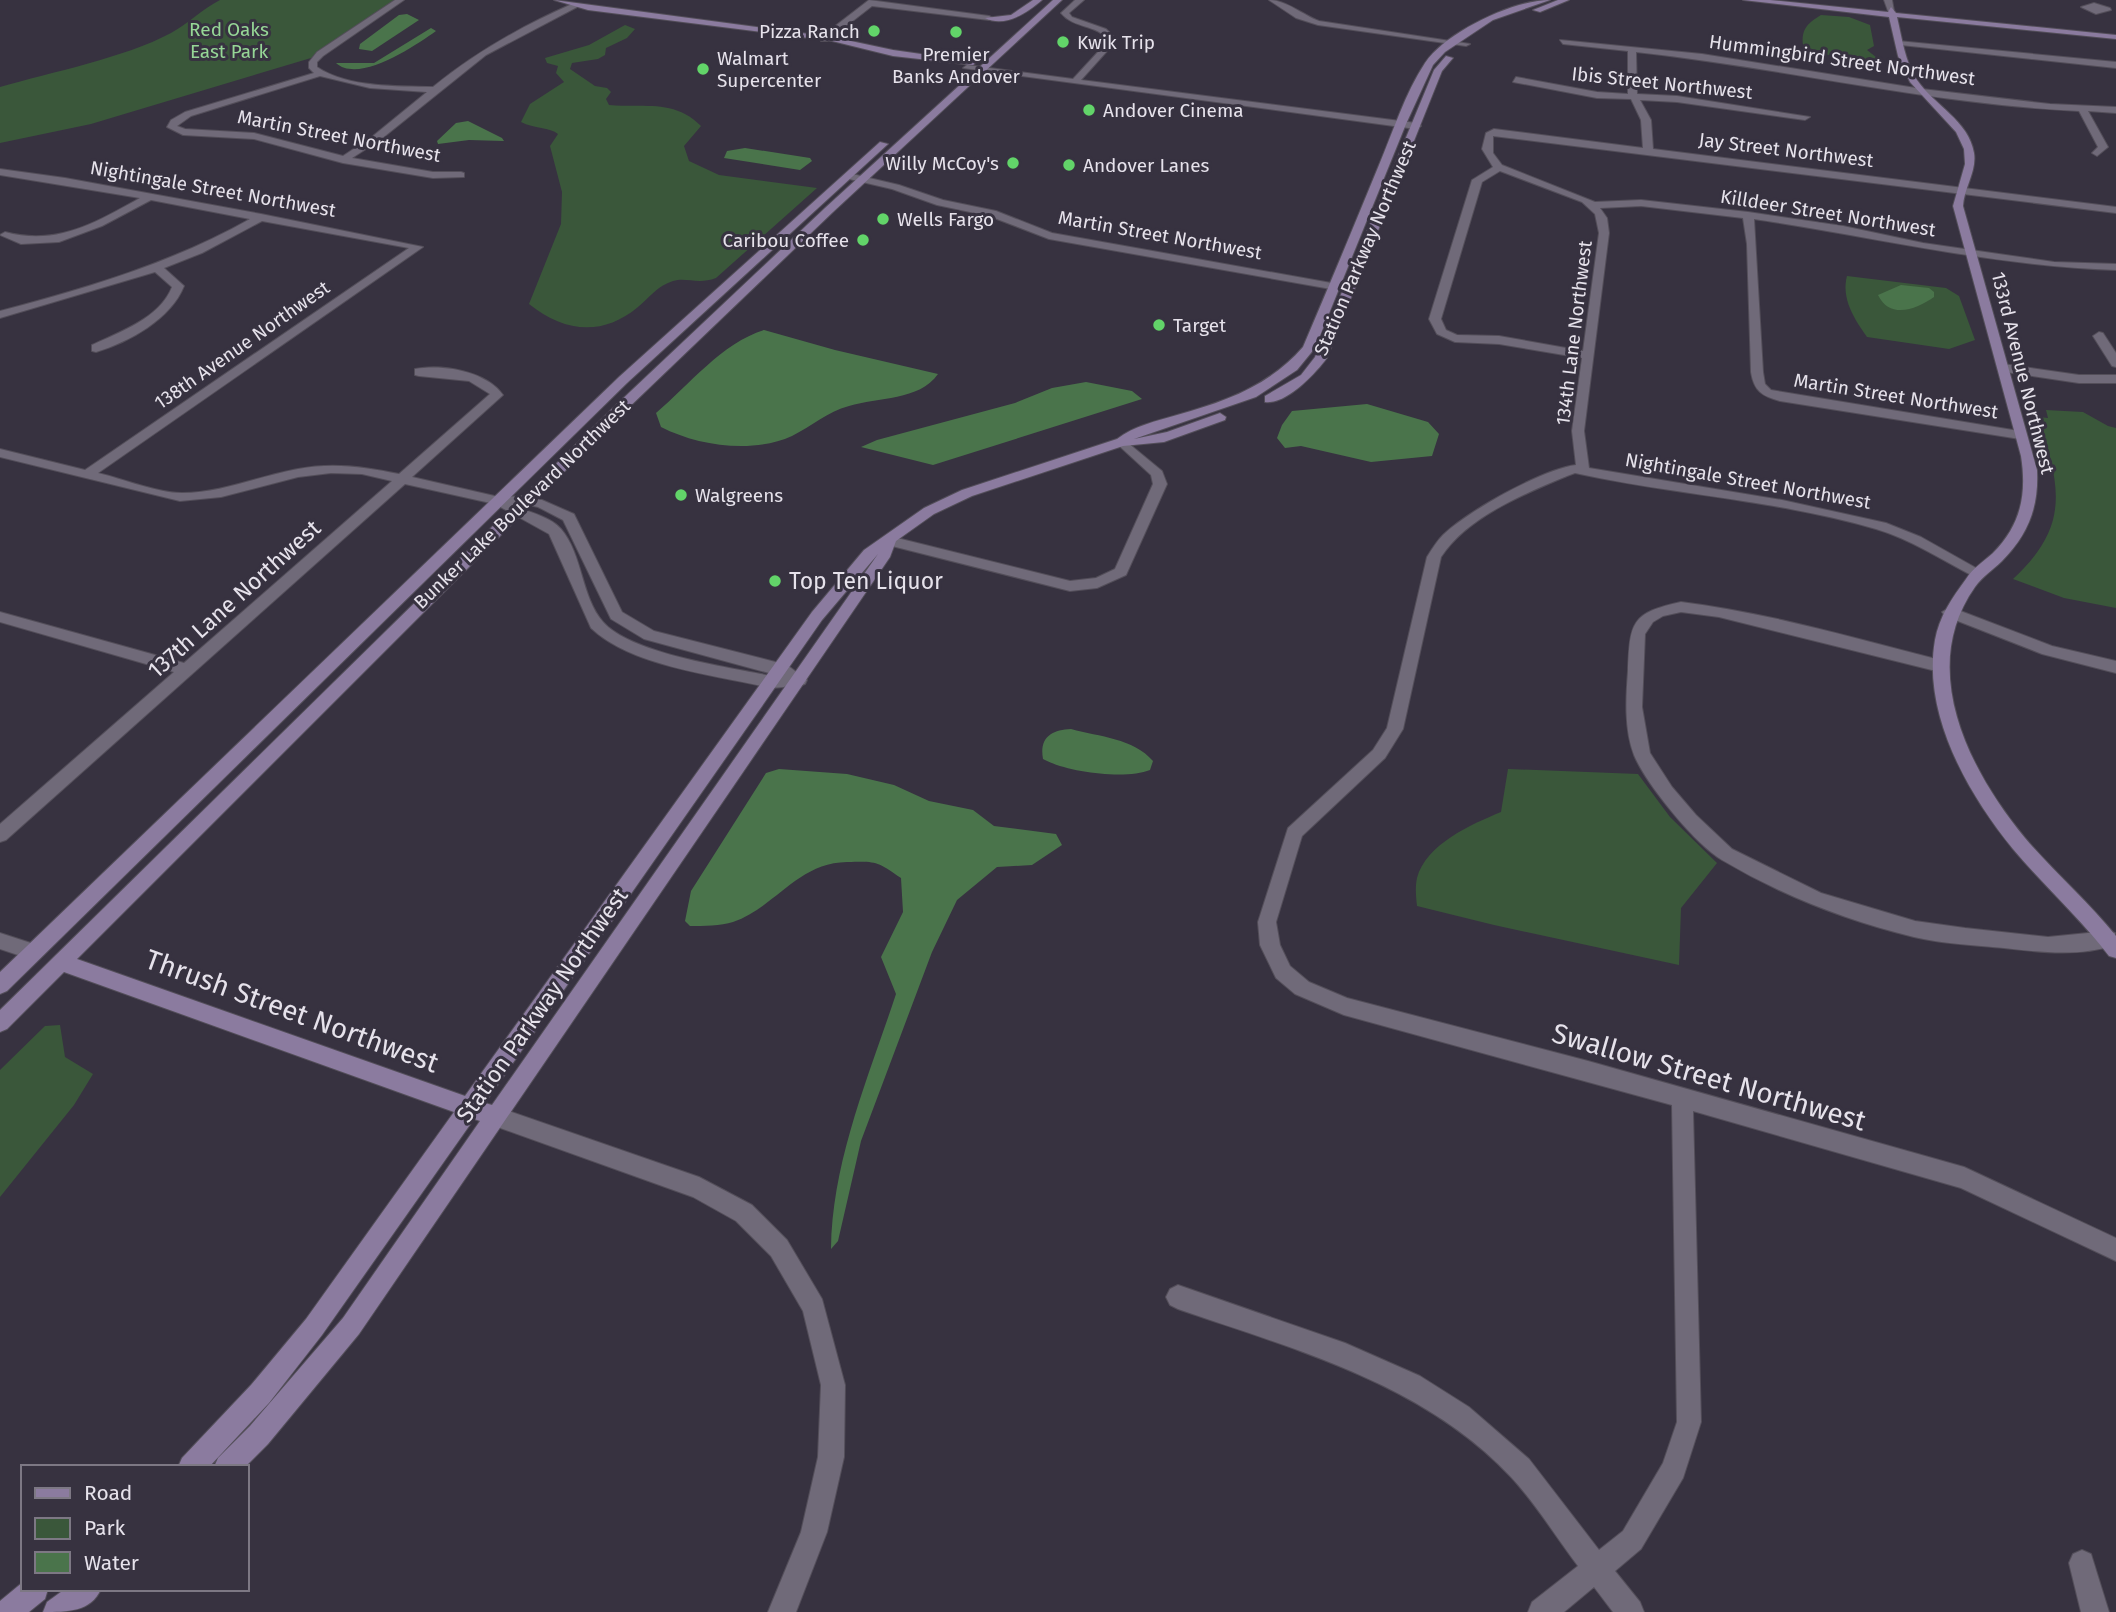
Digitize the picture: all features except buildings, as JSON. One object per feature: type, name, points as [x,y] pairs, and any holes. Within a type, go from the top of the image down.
[{"type":"street","points":[[400,0],[320,54],[313,62],[316,71],[400,89],[434,90]]},
{"type":"street","points":[[558,0],[575,6],[824,39],[881,55],[1418,122]]},
{"type":"street","points":[[824,39],[872,2],[989,18],[1013,17],[1039,0]]},
{"type":"street","name":"Bunker Lake Boulevard Northwest","points":[[0,985],[867,175],[1039,0]]},
{"type":"street","name":"Bunker Lake Boulevard Northwest","points":[[0,1023],[512,504],[623,380],[848,176],[1058,0]]},
{"type":"street","points":[[1077,79],[1112,40],[1106,31],[1074,23],[1066,17],[1065,13],[1080,0]]},
{"type":"street","points":[[1273,0],[1299,16],[1318,23],[1466,44]]},
{"type":"street","name":"Station Parkway Northwest","points":[[193,1465],[260,1394],[297,1348],[846,578],[869,553],[929,511],[967,493],[1122,442],[1132,434],[1214,407],[1278,381],[1297,365],[1315,334],[1402,121],[1429,64],[1453,42],[1498,14],[1546,0]]},
{"type":"street","name":"Station Parkway Northwest","points":[[1122,442],[1150,442],[1266,400],[1292,387],[1314,370],[1332,337],[1438,70],[1466,44],[1501,21],[1564,0]]},
{"type":"street","points":[[1748,0],[1890,8]]},
{"type":"street","points":[[1799,0],[2116,34]]},
{"type":"street","points":[[343,160],[392,127],[434,90],[486,51],[575,6]]},
{"type":"street","name":"133rd Avenue Northwest","points":[[1890,8],[1913,81],[1963,135],[1969,149],[1970,164],[1958,189],[1958,206],[2028,456],[2032,485],[2029,511],[2018,534],[2001,554],[1978,573],[1960,594],[1950,612],[1940,666],[1947,711],[1959,747],[1990,803],[2020,844],[2113,943]]},
{"type":"street","name":"Hummingbird Street Northwest","points":[[1563,42],[1702,57],[1780,72],[1922,92],[2050,107],[2116,110]]},
{"type":"street","points":[[1901,43],[2116,65]]},
{"type":"street","points":[[1632,50],[1631,74],[1635,98],[1646,120],[1648,149]]},
{"type":"street","name":"Martin Street Northwest","points":[[316,71],[188,114],[173,125],[173,128],[183,132],[276,140],[343,160],[433,175],[461,175]]},
{"type":"street","name":"Ibis Street Northwest","points":[[1516,80],[1568,91],[1687,100],[1805,117]]},
{"type":"street","points":[[2081,107],[2103,147],[2097,153]]},
{"type":"street","name":"Jay Street Northwest","points":[[1499,167],[1491,160],[1486,144],[1489,135],[1497,131],[2116,210]]},
{"type":"street","points":[[1499,167],[1477,180],[1434,318],[1437,326],[1441,332],[1455,338],[1499,340],[1587,355]]},
{"type":"street","name":"Killdeer Street Northwest","points":[[1499,167],[1558,188],[1592,205],[1641,203],[1748,215],[2054,265],[2116,267]]},
{"type":"street","name":"Nightingale Street Northwest","points":[[0,172],[19,173],[418,247]]},
{"type":"street","name":"Martin Street Northwest","points":[[848,176],[867,175],[941,203],[992,213],[1049,236],[1351,284]]},
{"type":"street","points":[[5,235],[12,239],[33,242],[67,235],[95,226],[149,197]]},
{"type":"street","name":"134th Lane Northwest","points":[[1583,471],[1578,431],[1604,233],[1604,219],[1592,205]]},
{"type":"street","name":"Martin Street Northwest","points":[[1748,215],[1752,244],[1757,372],[1759,385],[1767,393],[1819,404],[2020,435]]},
{"type":"street","points":[[0,315],[158,269],[209,247],[261,217]]},
{"type":"street","name":"138th Avenue Northwest","points":[[88,474],[418,247]]},
{"type":"street","points":[[96,348],[150,319],[173,300],[178,286],[158,269]]},
{"type":"street","points":[[1315,334],[1332,337]]},
{"type":"street","points":[[2099,335],[2116,363]]},
{"type":"street","name":"Martin Street Northwest","points":[[2003,368],[2079,379],[2116,379]]},
{"type":"street","name":"137th Lane Northwest","points":[[4,827],[187,670],[497,395],[493,387],[482,381],[419,372]]},
{"type":"street","points":[[888,541],[1070,586],[1096,584],[1111,579],[1121,572],[1160,484],[1157,474],[1122,442]]},
{"type":"street","points":[[0,453],[180,497],[221,493],[298,472],[331,468],[362,470],[512,504],[555,531],[597,626],[623,645],[799,680]]},
{"type":"street","name":"Swallow Street Northwest","points":[[1583,471],[1574,469],[1559,473],[1498,505],[1448,538],[1434,557],[1395,729],[1379,754],[1318,807],[1294,833],[1267,922],[1270,945],[1283,972],[1302,988],[1344,1006],[1964,1178],[2116,1250]]},
{"type":"street","name":"Nightingale Street Northwest","points":[[1583,471],[1782,505],[1881,526],[1916,540],[1978,573]]},
{"type":"street","name":"Station Parkway Northwest","points":[[230,1465],[259,1435],[351,1326],[799,680],[885,554],[888,541]]},
{"type":"street","points":[[1940,666],[1805,631],[1694,609],[1681,607],[1658,612],[1648,618],[1637,634],[1634,707],[1642,754],[1656,779],[1690,820],[1726,854],[1816,899],[1915,929],[2048,945],[2113,943]]},
{"type":"street","points":[[1950,612],[2048,650],[2116,667]]},
{"type":"street","points":[[0,617],[187,670]]},
{"type":"street","points":[[0,941],[33,952]]},
{"type":"street","name":"Thrush Street Northwest","points":[[61,962],[699,1188],[741,1211],[779,1248],[814,1307],[833,1385],[831,1457],[814,1532],[782,1612]]},
{"type":"street","points":[[1542,1612],[1632,1540],[1674,1469],[1689,1422],[1682,1098]]},
{"type":"street","points":[[1178,1297],[1345,1355],[1421,1391],[1460,1416],[1520,1468],[1630,1612]]},
{"type":"street","points":[[297,1348],[320,1362]]},
{"type":"street","points":[[2082,1563],[2095,1612]]},
{"type":"street","points":[[8,1612],[33,1591]]},
{"type":"green space","name":"Red Oaks East Park","points":[[220,0],[396,0],[311,58],[91,124],[0,143],[0,87],[132,50],[177,29]]},
{"type":"green space","points":[[1821,15],[1849,17],[1870,25],[1874,46],[1867,50],[1881,61],[1841,58],[1803,45],[1806,27]]},
{"type":"green space","points":[[625,25],[635,29],[627,38],[606,48],[605,55],[598,59],[572,63],[570,69],[595,86],[607,88],[611,92],[606,99],[609,105],[658,106],[691,117],[701,126],[684,146],[689,161],[719,175],[817,188],[716,278],[667,283],[624,317],[611,323],[597,327],[569,325],[556,321],[529,304],[561,224],[562,192],[550,146],[558,134],[521,122],[530,104],[564,82],[556,73],[558,66],[547,63],[545,58],[589,45]]},
{"type":"green space","points":[[1847,276],[1946,288],[1959,296],[1975,340],[1949,349],[1867,337],[1853,316],[1847,300]]},
{"type":"green space","points":[[2046,410],[2083,412],[2116,428],[2116,608],[2064,598],[2013,579],[2045,540],[2056,503],[2052,464],[2039,417],[2048,418]]},
{"type":"green space","points":[[1508,769],[1638,774],[1670,817],[1717,863],[1681,908],[1679,965],[1417,906],[1416,881],[1422,866],[1440,845],[1501,812]]},
{"type":"green space","points":[[60,1025],[65,1057],[93,1074],[74,1105],[0,1197],[0,1070],[45,1026]]},
{"type":"water","points":[[407,14],[419,20],[372,51],[359,49],[360,44],[399,15]]},
{"type":"water","points":[[431,28],[436,31],[401,53],[372,66],[346,68],[336,63],[374,63]]},
{"type":"water","points":[[468,121],[504,141],[469,140],[438,144],[437,141],[456,123]]},
{"type":"water","points":[[745,148],[810,158],[812,161],[800,170],[724,158],[727,151]]},
{"type":"water","points":[[1901,285],[1929,288],[1934,292],[1934,297],[1904,310],[1889,308],[1878,295]]},
{"type":"water","points":[[764,330],[938,374],[930,383],[909,394],[841,409],[777,442],[743,446],[708,443],[661,427],[656,413],[720,355],[749,336]]},
{"type":"water","points":[[1086,382],[1132,391],[1142,399],[933,465],[861,447],[877,440],[1015,403],[1052,388]]},
{"type":"water","points":[[1367,404],[1428,422],[1439,434],[1432,456],[1371,462],[1301,446],[1285,448],[1277,438],[1292,411]]},
{"type":"water","points":[[1071,729],[1115,739],[1136,747],[1153,761],[1150,770],[1126,774],[1096,773],[1066,768],[1043,759],[1043,745],[1048,736]]},
{"type":"water","points":[[779,769],[847,774],[894,785],[929,801],[973,810],[994,826],[1056,834],[1062,845],[1032,865],[997,867],[957,900],[932,952],[861,1141],[838,1241],[831,1249],[833,1216],[845,1151],[896,994],[881,957],[903,912],[901,878],[871,862],[830,864],[800,877],[762,906],[733,922],[690,926],[685,921],[691,891],[766,773]]},
{"type":"place","name":"Pizza Ranch","points":[[874,31]]},
{"type":"place","name":"Premier Banks Andover","points":[[956,32]]},
{"type":"place","name":"Kwik Trip","points":[[1063,42]]},
{"type":"place","name":"Walmart Supercenter","points":[[703,69]]},
{"type":"place","name":"Andover Cinema","points":[[1089,110]]},
{"type":"place","name":"Willy McCoy's","points":[[1013,163]]},
{"type":"place","name":"Andover Lanes","points":[[1069,165]]},
{"type":"place","name":"Wells Fargo","points":[[883,219]]},
{"type":"place","name":"Caribou Coffee","points":[[863,240]]},
{"type":"place","name":"Target","points":[[1159,325]]},
{"type":"place","name":"Walgreens","points":[[681,495]]},
{"type":"place","name":"Top Ten Liquor","points":[[775,581]]}]
